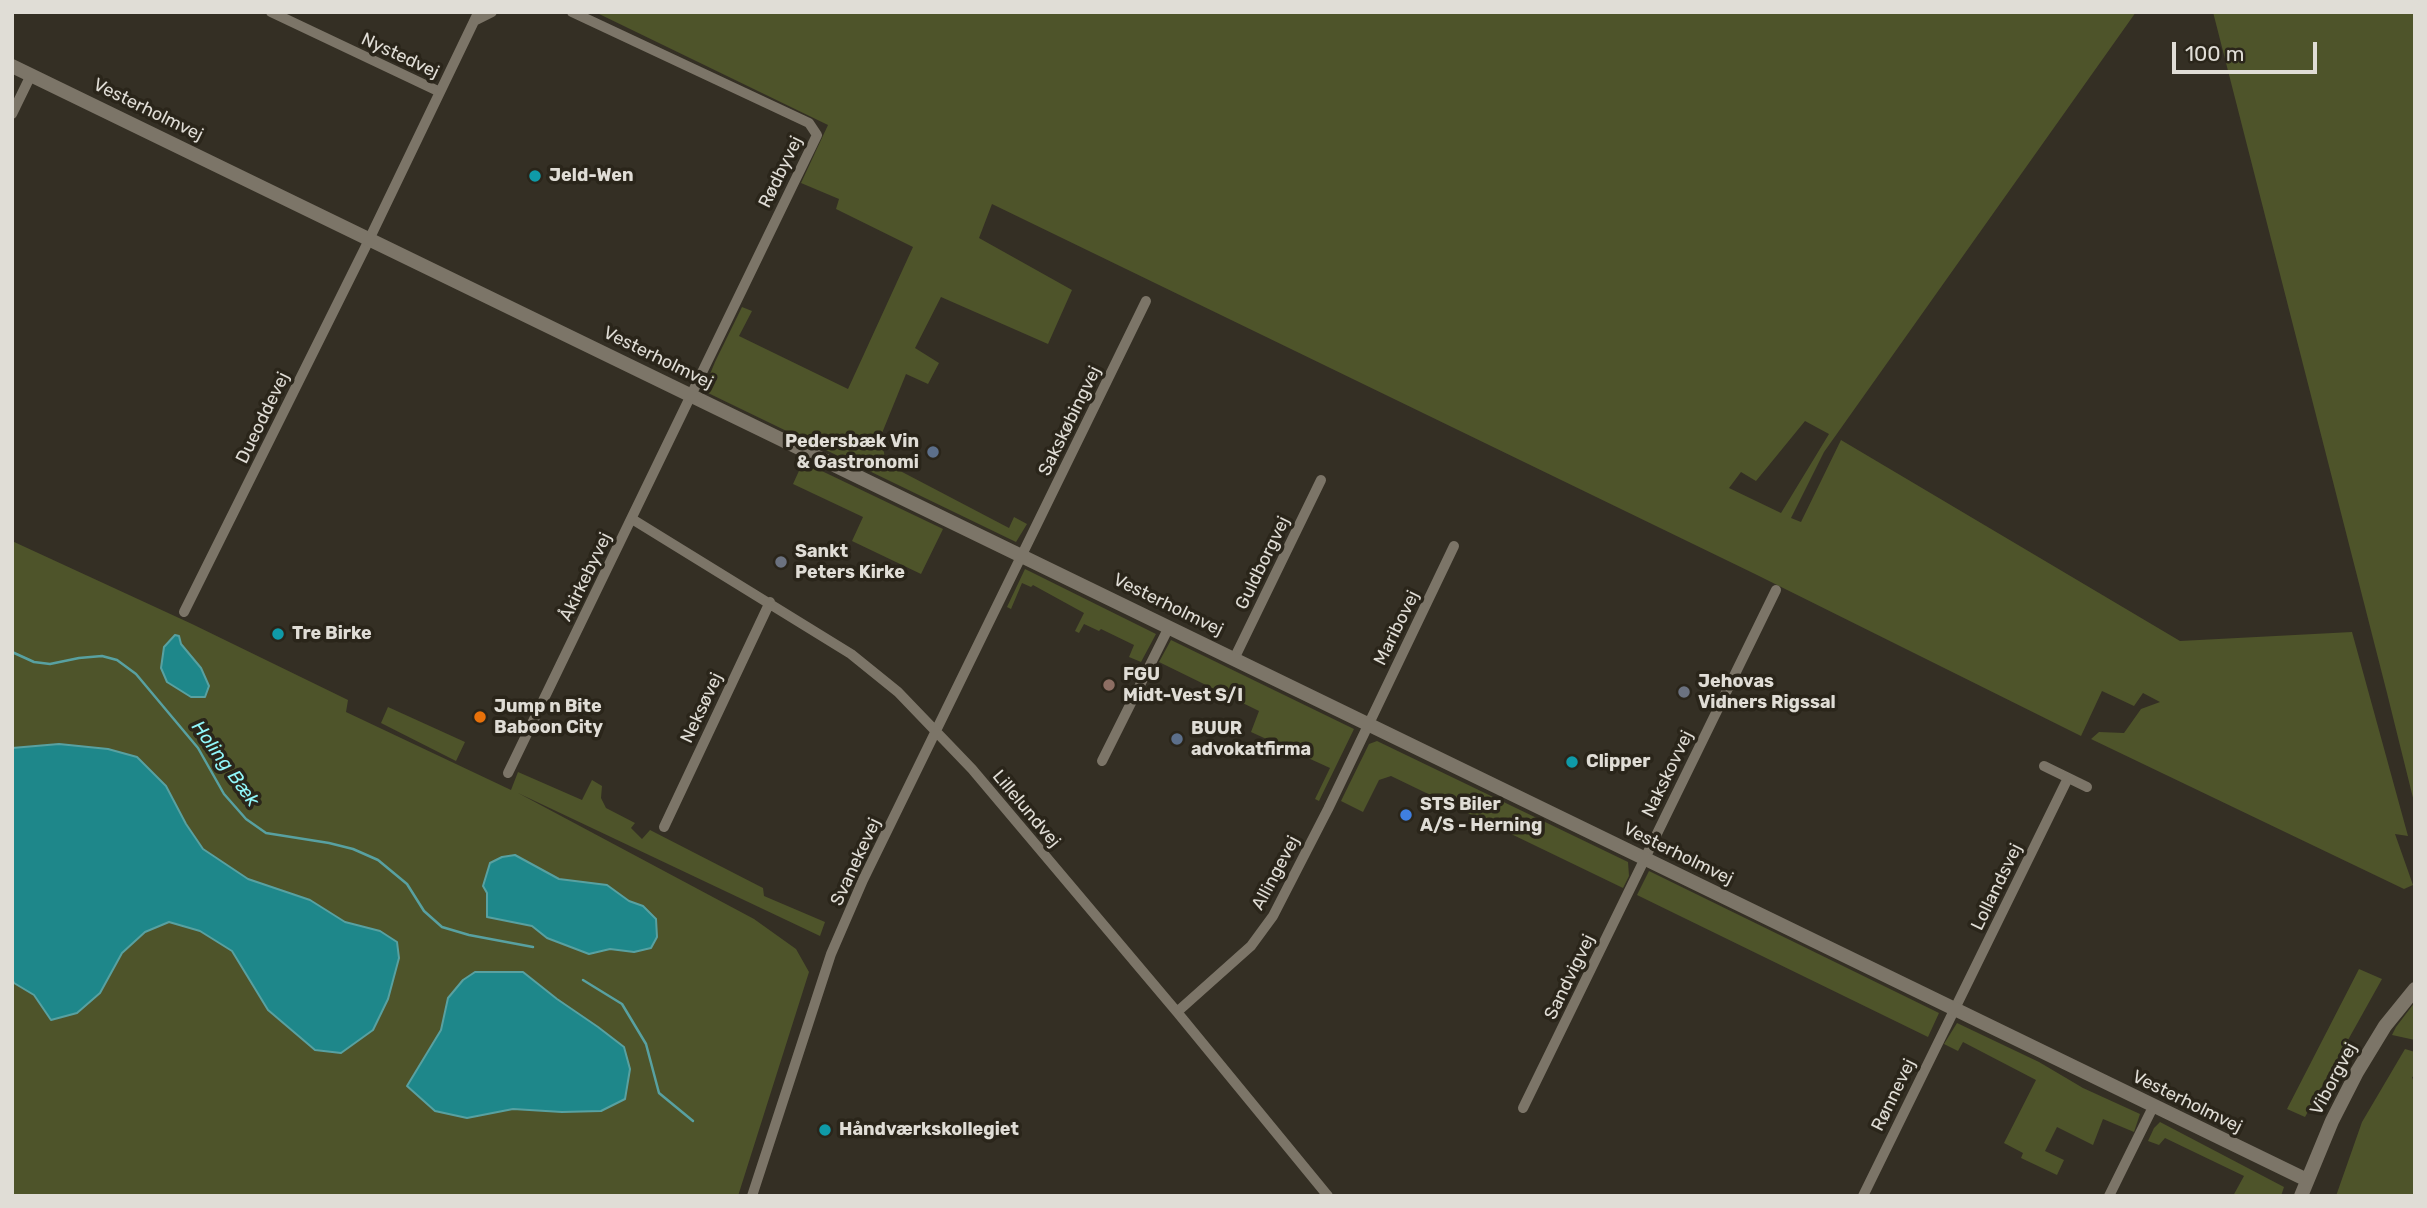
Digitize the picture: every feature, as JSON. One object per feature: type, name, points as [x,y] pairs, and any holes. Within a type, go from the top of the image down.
[{"type":"street","name":"Nystedvej","points":[[271,12],[440,92]]},
{"type":"street","points":[[476,17],[492,12]]},
{"type":"street","name":"Rødbyvej","points":[[572,12],[809,123],[817,135],[691,396]]},
{"type":"street","name":"Nystedvej","points":[[370,238],[476,17]]},
{"type":"street","name":"Vesterholmvej","points":[[12,66],[2306,1180]]},
{"type":"street","points":[[12,114],[31,75]]},
{"type":"street","name":"Dueoddevej","points":[[184,612],[370,238]]},
{"type":"street","name":"Sakskøbingvej","points":[[1022,555],[1146,301]]},
{"type":"street","name":"Åkirkebyvej","points":[[508,773],[691,396]]},
{"type":"street","name":"Guldborgvej","points":[[1234,659],[1321,480]]},
{"type":"street","name":"Lillelundvej","points":[[632,519],[851,654],[896,690],[937,730],[1177,1012],[1328,1196]]},
{"type":"street","name":"Maribovej","points":[[1369,724],[1454,546]]},
{"type":"street","name":"Svanekevej","points":[[752,1196],[831,954],[863,880],[1022,555]]},
{"type":"street","name":"Nakskovvej","points":[[1644,859],[1776,590]]},
{"type":"street","name":"Neksøvej","points":[[664,827],[770,603]]},
{"type":"street","points":[[1102,761],[1169,627]]},
{"type":"street","name":"Allingevej","points":[[1177,1012],[1251,946],[1272,916],[1369,724]]},
{"type":"street","points":[[2044,766],[2087,787]]},
{"type":"street","name":"Lollandsvej","points":[[1954,1010],[2068,778]]},
{"type":"street","name":"Sandvigvej","points":[[1523,1108],[1644,859]]},
{"type":"street","name":"Viborgvej","points":[[2301,1196],[2332,1121],[2357,1072],[2385,1026],[2415,989]]},
{"type":"street","name":"Rønnevej","points":[[1863,1196],[1954,1010]]},
{"type":"street","points":[[2109,1196],[2153,1107]]},
{"type":"green space","points":[[595,12],[2136,12],[1824,452],[1791,518],[1801,522],[1841,440],[2180,641],[2352,632],[2408,836],[2395,834],[2413,885],[2404,889],[2091,739],[2099,732],[2124,733],[2141,709],[2160,702],[2143,693],[2134,706],[2102,691],[2081,736],[1755,574],[992,204],[979,238],[1072,290],[1048,344],[941,297],[915,348],[939,363],[928,384],[906,374],[878,443],[884,452],[885,463],[1009,528],[1014,517],[1027,524],[1016,542],[706,392],[705,386],[715,362],[742,307],[752,311],[739,336],[848,389],[913,247],[836,209],[839,199],[801,183],[828,125]],"holes":[[[1805,421],[1829,434],[1781,513],[1729,488],[1741,472],[1756,481]]]},
{"type":"green space","points":[[2213,12],[2415,12],[2415,806],[2387,693]]},
{"type":"green space","points":[[803,462],[943,529],[921,574],[852,541],[863,517],[793,484]]},
{"type":"green space","points":[[12,541],[348,700],[346,712],[511,790],[518,772],[582,800],[592,780],[602,786],[601,798],[606,808],[635,823],[631,828],[642,839],[650,830],[763,888],[764,896],[825,922],[820,936],[518,793],[754,919],[796,949],[809,972],[738,1196],[12,1196]]},
{"type":"green space","points":[[1025,569],[1156,634],[1141,662],[1129,657],[1134,645],[1101,629],[1099,631],[1084,624],[1079,633],[1075,631],[1084,613],[1033,585],[1031,587],[1022,583],[1011,609],[1007,607]]},
{"type":"green space","points":[[1171,640],[1354,729],[1319,801],[1315,799],[1330,768],[1251,732],[1259,711],[1159,662]]},
{"type":"green space","points":[[388,707],[465,742],[456,761],[381,723]]},
{"type":"green space","points":[[1377,741],[1628,862],[1629,876],[1623,888],[1391,776],[1379,780],[1363,812],[1341,801],[1369,744]]},
{"type":"green space","points":[[1649,871],[1939,1013],[1928,1037],[1637,895]]},
{"type":"green space","points":[[2359,969],[2382,979],[2305,1117],[2287,1109]]},
{"type":"green space","points":[[2415,1002],[2415,1040],[2392,1035],[2396,1027]]},
{"type":"green space","points":[[1957,1023],[2140,1114],[2134,1132],[2103,1119],[2093,1145],[2057,1127],[2045,1151],[2064,1160],[2057,1175],[2021,1158],[2023,1153],[2004,1143],[2036,1080],[1963,1042],[1958,1051],[1944,1044]]},
{"type":"green space","points":[[2405,1049],[2415,1052],[2415,1076],[2412,1077],[2415,1086],[2415,1196],[2336,1196],[2362,1122]]},
{"type":"green space","points":[[2160,1122],[2284,1187],[2281,1196],[2233,1196],[2244,1176],[2165,1138],[2159,1145],[2148,1141]]},
{"type":"water","points":[[175,635],[179,636],[181,644],[201,668],[209,686],[205,697],[191,697],[167,682],[161,668],[164,647]]},
{"type":"water","points":[[59,744],[108,749],[137,757],[166,786],[203,849],[248,879],[310,900],[345,922],[380,931],[397,942],[399,958],[388,999],[373,1030],[341,1053],[315,1050],[268,1010],[232,951],[200,931],[169,922],[145,932],[122,953],[100,993],[77,1013],[51,1020],[34,995],[12,979],[12,748]]},
{"type":"water","points":[[515,855],[559,879],[607,885],[629,901],[643,906],[656,919],[657,937],[651,948],[634,952],[610,949],[589,954],[547,938],[532,926],[487,917],[487,893],[483,886],[490,863]]},
{"type":"water","points":[[475,972],[523,972],[624,1047],[630,1069],[625,1099],[601,1111],[513,1109],[467,1118],[435,1111],[407,1086],[441,1030],[448,998],[463,980]]},
{"type":"waterway","name":"Holing Bæk","points":[[12,652],[34,662],[50,664],[102,656],[117,660],[136,674],[198,748],[224,794],[246,819],[266,833],[353,849],[378,860],[407,884],[424,911],[442,927],[533,947]]},
{"type":"waterway","name":"Holing Bæk","points":[[583,980],[622,1004],[646,1044],[659,1093],[693,1121]]},
{"type":"place","name":"Jeld-Wen","points":[[535,176]]},
{"type":"place","name":"Pedersbæk Vin & Gastronomi","points":[[933,452]]},
{"type":"place","name":"Sankt Peters Kirke","points":[[781,562]]},
{"type":"place","name":"Tre Birke","points":[[278,634]]},
{"type":"place","name":"FGU Midt-Vest S/I","points":[[1109,685]]},
{"type":"place","name":"Jehovas Vidners Rigssal","points":[[1684,692]]},
{"type":"place","name":"Jump n Bite Baboon City","points":[[480,717]]},
{"type":"place","name":"BUUR advokatfirma","points":[[1177,739]]},
{"type":"place","name":"Clipper","points":[[1572,762]]},
{"type":"place","name":"STS Biler A/S - Herning","points":[[1406,815]]},
{"type":"place","name":"Håndværkskollegiet","points":[[825,1130]]}]
